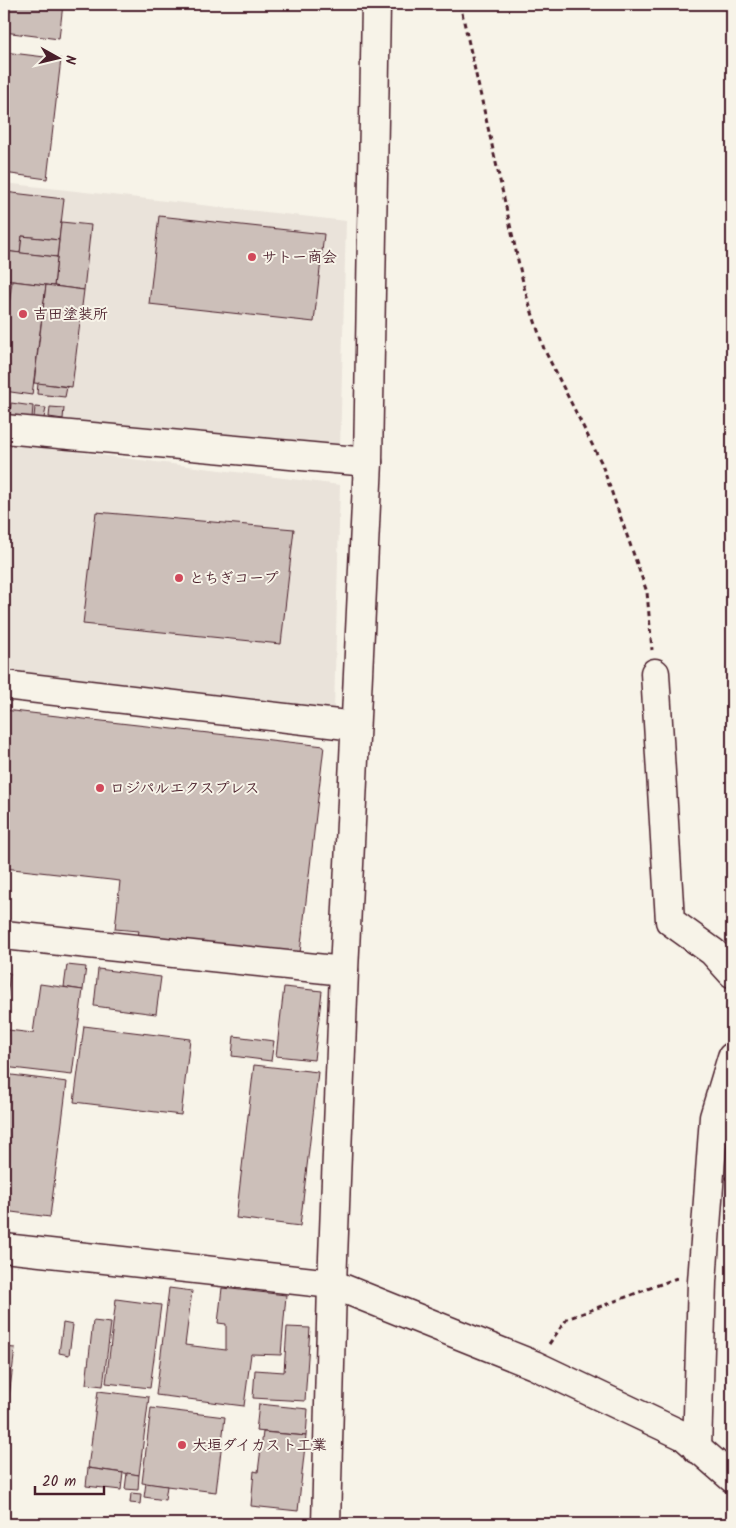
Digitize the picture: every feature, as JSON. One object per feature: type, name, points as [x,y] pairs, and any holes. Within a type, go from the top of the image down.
[{"type":"street","points":[[326,1524],[332,1284],[344,971],[368,462],[376,4]]},
{"type":"street","points":[[4,429],[368,462]]},
{"type":"street","points":[[655,673],[670,920],[713,952],[732,973]]},
{"type":"street","points":[[4,685],[356,726]]},
{"type":"street","points":[[4,935],[344,971]]},
{"type":"street","points":[[697,1449],[703,1268],[714,1117],[732,1057]]},
{"type":"street","points":[[4,1248],[332,1284],[534,1365],[684,1436],[732,1478]]},
{"type":"path","points":[[460,4],[525,291],[544,349],[601,462],[647,592],[655,673]]},
{"type":"path","points":[[534,1365],[567,1319],[703,1268]]},
{"type":"shaded area","points":[[4,183],[346,221],[340,450],[4,419]]},
{"type":"shaded area","name":"とちぎコープ","points":[[4,443],[340,485],[334,710],[4,674]]},
{"type":"building","points":[[4,4],[63,4],[59,39],[4,32]]},
{"type":"building","points":[[4,52],[61,59],[47,179],[4,173]]},
{"type":"building","points":[[4,192],[64,199],[59,240],[22,236],[20,253],[4,251]]},
{"type":"building","points":[[159,216],[324,234],[314,322],[149,304]]},
{"type":"building","points":[[61,222],[91,225],[84,290],[54,286]]},
{"type":"building","points":[[22,236],[59,240],[57,257],[20,253]]},
{"type":"building","points":[[4,251],[57,257],[54,286],[4,280]]},
{"type":"building","points":[[12,281],[46,285],[32,395],[4,391],[4,345]]},
{"type":"building","points":[[46,285],[84,290],[72,387],[34,383]]},
{"type":"building","points":[[38,383],[67,387],[65,397],[37,394]]},
{"type":"building","points":[[4,396],[8,397],[6,415],[4,415]]},
{"type":"building","points":[[11,403],[33,406],[32,418],[10,415]]},
{"type":"building","points":[[35,407],[46,408],[44,418],[34,417]]},
{"type":"building","points":[[50,407],[64,408],[63,419],[49,417]]},
{"type":"building","points":[[96,512],[294,529],[281,644],[83,624]]},
{"type":"building","points":[[4,710],[324,746],[300,953],[138,935],[139,931],[115,929],[120,881],[4,868]]},
{"type":"building","points":[[67,965],[86,967],[83,990],[64,987]]},
{"type":"building","points":[[98,969],[161,977],[156,1014],[94,1006]]},
{"type":"building","points":[[4,972],[10,973],[4,1020]]},
{"type":"building","points":[[40,984],[83,990],[72,1075],[4,1067],[8,1030],[33,1033]]},
{"type":"building","points":[[284,987],[322,991],[314,1060],[276,1056]]},
{"type":"building","points":[[84,1026],[190,1039],[181,1115],[74,1102]]},
{"type":"building","points":[[234,1036],[274,1041],[271,1061],[232,1056]]},
{"type":"building","points":[[254,1065],[318,1072],[300,1226],[236,1218]]},
{"type":"building","points":[[4,1074],[67,1082],[50,1217],[4,1211]]},
{"type":"building","points":[[169,1288],[192,1291],[185,1345],[226,1350],[226,1324],[218,1323],[222,1288],[286,1295],[281,1355],[251,1354],[244,1406],[156,1395]]},
{"type":"building","points":[[116,1299],[161,1305],[150,1388],[106,1383]]},
{"type":"building","points":[[93,1321],[111,1323],[103,1386],[86,1384]]},
{"type":"building","points":[[63,1323],[73,1325],[69,1355],[59,1353]]},
{"type":"building","points":[[287,1327],[310,1328],[305,1401],[253,1398],[255,1370],[284,1372]]},
{"type":"building","points":[[4,1347],[15,1348],[4,1439]]},
{"type":"building","points":[[98,1391],[149,1397],[139,1475],[88,1468]]},
{"type":"building","points":[[259,1404],[308,1409],[306,1436],[256,1431]]},
{"type":"building","points":[[151,1408],[225,1417],[216,1492],[142,1483]]},
{"type":"building","points":[[263,1432],[306,1436],[298,1511],[251,1506],[254,1471],[258,1472]]},
{"type":"building","points":[[88,1468],[123,1473],[121,1490],[86,1486]]},
{"type":"building","points":[[127,1473],[139,1475],[138,1490],[125,1489]]},
{"type":"building","points":[[146,1483],[167,1486],[165,1500],[144,1497]]},
{"type":"building","points":[[131,1493],[141,1494],[140,1504],[130,1503]]},
{"type":"place","name":"サトー商会","points":[[252,257]]},
{"type":"place","name":"吉田塗装所","points":[[23,314]]},
{"type":"place","name":"とちぎコープ","points":[[179,578]]},
{"type":"place","name":"ロジパルエクスプレス","points":[[100,788]]},
{"type":"place","name":"大垣ダイカスト工業","points":[[182,1445]]}]
